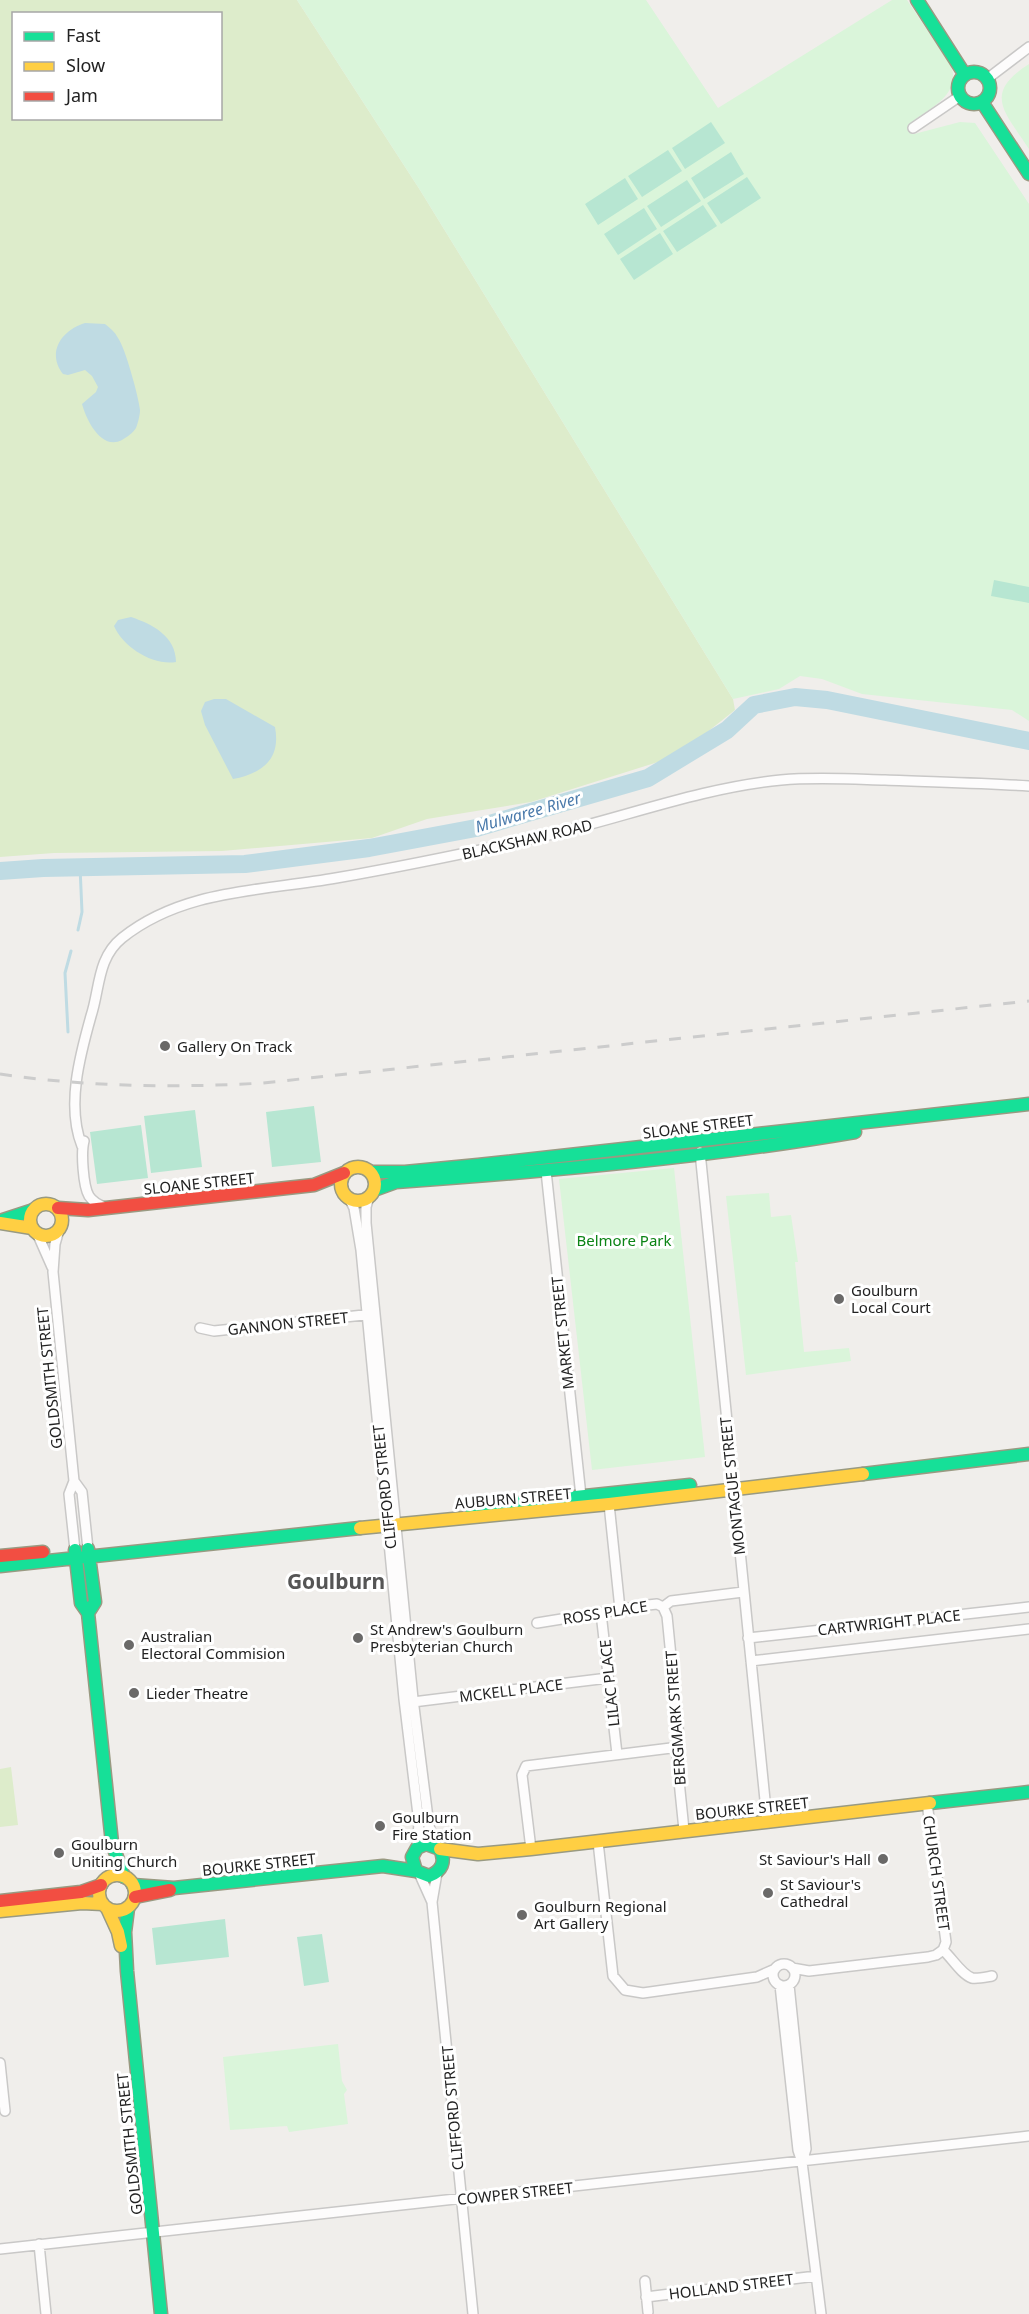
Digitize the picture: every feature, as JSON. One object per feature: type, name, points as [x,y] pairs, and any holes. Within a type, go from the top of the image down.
[{"type":"main road","points":[[916,0],[965,75]]},
{"type":"main road","points":[[977,73],[987,79],[989,92],[982,102],[970,104],[960,96],[958,86],[965,75],[977,73]]},
{"type":"main road","points":[[982,102],[1029,174]]},
{"type":"main road","name":"SLOANE STREET","points":[[370,1172],[405,1172],[635,1149],[1029,1104]]},
{"type":"main road","name":"SLOANE STREET","points":[[371,1193],[396,1182],[546,1171],[1029,1113]]},
{"type":"main road","points":[[736,1131],[755,1135]]},
{"type":"main road","points":[[635,1149],[650,1152],[694,1148],[700,1152]]},
{"type":"main road","points":[[478,1165],[497,1167],[530,1164],[546,1171]]},
{"type":"main road","points":[[354,1167],[366,1168],[374,1179],[371,1193],[359,1201],[346,1195],[340,1182],[344,1173],[354,1167]]},
{"type":"main road","name":"SLOANE STREET","points":[[58,1208],[88,1210],[314,1185],[344,1173]]},
{"type":"main road","name":"SLOANE STREET","points":[[314,1185],[346,1195]]},
{"type":"main road","points":[[45,1203],[58,1208],[62,1215],[61,1227],[46,1236],[0,1222],[45,1203]]},
{"type":"main road","points":[[33,1210],[30,1219],[34,1231]]},
{"type":"main road","name":"SLOANE STREET","points":[[61,1227],[88,1210]]},
{"type":"main road","name":"AUBURN STREET","points":[[0,1566],[82,1553],[391,1521],[609,1504],[733,1485],[1029,1448]]},
{"type":"main road","name":"AUBURN STREET","points":[[391,1521],[581,1496],[733,1485],[1029,1454]]},
{"type":"main road","name":"AUBURN STREET","points":[[0,1556],[82,1553]]},
{"type":"main road","name":"GOLDSMITH STREET","points":[[82,1553],[94,1602],[88,1613],[112,1843],[130,1892],[125,1932],[127,1971],[161,2314]]},
{"type":"main road","name":"BOURKE STREET","points":[[438,1848],[478,1854],[531,1849],[767,1820],[1029,1792]]},
{"type":"main road","name":"GOLDSMITH STREET","points":[[103,1882],[112,1843]]},
{"type":"main road","points":[[426,1844],[438,1848],[444,1857],[440,1870],[429,1876],[417,1872],[412,1862],[415,1850],[426,1844]]},
{"type":"main road","name":"BOURKE STREET","points":[[383,1866],[415,1850]]},
{"type":"main road","name":"BOURKE STREET","points":[[440,1870],[478,1854]]},
{"type":"main road","name":"BOURKE STREET","points":[[130,1892],[383,1866],[417,1872]]},
{"type":"main road","points":[[0,1901],[81,1892],[115,1875],[130,1892],[120,1911],[105,1906],[82,1903],[0,1911]]},
{"type":"main road","points":[[103,1882],[99,1895],[105,1906]]},
{"type":"main road","name":"GOLDSMITH STREET","points":[[105,1906],[118,1932],[127,1971]]},
{"type":"street","points":[[987,79],[1029,47]]},
{"type":"street","points":[[913,128],[960,96]]},
{"type":"street","name":"BLACKSHAW ROAD","points":[[85,1186],[82,1146],[85,1137],[82,1083],[100,973],[108,954],[115,945],[133,930],[179,905],[204,898],[333,879],[490,848],[568,831],[717,791],[768,782],[849,779],[1029,786]]},
{"type":"street","name":"MONTAGUE STREET","points":[[700,1152],[767,1820]]},
{"type":"street","name":"MARKET STREET","points":[[546,1171],[581,1496]]},
{"type":"street","points":[[85,1186],[92,1200],[108,1208]]},
{"type":"street","points":[[73,1209],[83,1200],[85,1186]]},
{"type":"street","name":"CLIFFORD STREET","points":[[371,1193],[366,1207],[371,1315],[412,1722],[419,1823],[415,1850]]},
{"type":"street","name":"CLIFFORD STREET","points":[[346,1195],[354,1208],[371,1315]]},
{"type":"street","name":"GOLDSMITH STREET","points":[[61,1227],[55,1244],[53,1272],[74,1480],[69,1494],[82,1553]]},
{"type":"street","name":"GOLDSMITH STREET","points":[[34,1231],[48,1255],[53,1272]]},
{"type":"street","name":"GANNON STREET","points":[[200,1328],[214,1331],[371,1315]]},
{"type":"street","points":[[609,1504],[620,1610]]},
{"type":"street","name":"ROSS PLACE","points":[[537,1623],[657,1604],[663,1607],[671,1601],[743,1592]]},
{"type":"street","name":"BERGMARK STREET","points":[[663,1607],[667,1616],[684,1830]]},
{"type":"street","name":"CARTWRIGHT PLACE","points":[[748,1638],[1029,1607]]},
{"type":"street","name":"LILAC PLACE","points":[[601,1612],[617,1754]]},
{"type":"street","name":"CARTWRIGHT PLACE","points":[[751,1661],[1029,1629]]},
{"type":"street","name":"MCKELL PLACE","points":[[410,1700],[608,1678]]},
{"type":"street","name":"CLIFFORD STREET","points":[[412,1722],[429,1826],[438,1848]]},
{"type":"street","points":[[531,1849],[522,1775],[526,1766],[679,1747]]},
{"type":"street","name":"CHURCH STREET","points":[[598,1842],[613,1976],[625,1990],[643,1993],[757,1977],[786,1979],[809,1971],[928,1957],[943,1950],[946,1942],[927,1803]]},
{"type":"street","name":"CLIFFORD STREET","points":[[440,1870],[432,1902],[473,2314]]},
{"type":"street","name":"CLIFFORD STREET","points":[[417,1872],[432,1902]]},
{"type":"street","points":[[943,1950],[973,1978],[992,1977]]},
{"type":"street","points":[[786,1979],[775,1969],[783,1964],[786,1979],[798,2150],[802,2162],[821,2314]]},
{"type":"street","name":"CHURCH STREET","points":[[757,1977],[775,1969]]},
{"type":"street","points":[[0,2063],[5,2111]]},
{"type":"street","name":"COWPER STREET","points":[[0,2249],[1029,2136]]},
{"type":"street","points":[[39,2244],[46,2314]]},
{"type":"street","name":"HOLLAND STREET","points":[[646,2297],[816,2276]]},
{"type":"street","points":[[645,2281],[648,2312]]},
{"type":"green space","points":[[0,0],[297,0],[420,190],[733,699],[735,710],[677,756],[531,802],[427,819],[372,838],[222,851],[54,853],[0,857]]},
{"type":"green space","points":[[297,0],[646,0],[718,108],[892,0],[907,0],[951,66],[953,76],[952,86],[941,101],[908,125],[914,134],[960,122],[975,123],[1029,204],[1029,721],[1012,710],[862,694],[822,679],[800,676],[779,689],[733,699],[420,190]]},
{"type":"green space","points":[[1029,64],[1029,149],[1006,114],[1002,104],[1002,94],[1015,75]]},
{"type":"green space","points":[[711,122],[725,143],[685,169],[672,148]]},
{"type":"green space","points":[[668,150],[682,171],[642,197],[628,176]]},
{"type":"green space","points":[[731,152],[744,174],[704,199],[691,178]]},
{"type":"green space","points":[[747,177],[761,198],[721,224],[707,203]]},
{"type":"green space","points":[[625,178],[638,199],[598,225],[585,204]]},
{"type":"green space","points":[[687,180],[701,201],[661,227],[647,206]]},
{"type":"green space","points":[[703,205],[717,226],[677,252],[663,231]]},
{"type":"green space","points":[[644,208],[657,229],[618,255],[604,234]]},
{"type":"green space","points":[[660,233],[673,254],[634,280],[620,259]]},
{"type":"green space","points":[[994,580],[1029,587],[1029,603],[991,596]]},
{"type":"green space","points":[[314,1106],[321,1162],[272,1167],[266,1112]]},
{"type":"green space","points":[[195,1110],[202,1167],[151,1173],[144,1116]]},
{"type":"green space","points":[[141,1125],[148,1178],[97,1184],[90,1132]]},
{"type":"green space","name":"Belmore Park","points":[[674,1168],[705,1457],[592,1470],[559,1179]]},
{"type":"green space","points":[[769,1193],[771,1217],[791,1215],[798,1262],[795,1262],[804,1352],[849,1348],[851,1361],[746,1375],[726,1196]]},
{"type":"green space","points":[[11,1767],[18,1825],[0,1827],[0,1769]]},
{"type":"green space","points":[[225,1919],[229,1957],[156,1965],[152,1928]]},
{"type":"green space","points":[[322,1934],[329,1982],[304,1986],[297,1937]]},
{"type":"green space","points":[[338,2044],[342,2081],[347,2090],[344,2094],[348,2124],[289,2132],[287,2126],[230,2130],[223,2057]]},
{"type":"water","points":[[85,323],[105,324],[115,334],[121,343],[131,373],[140,410],[139,419],[132,433],[122,440],[107,441],[91,425],[82,404],[96,392],[98,387],[92,376],[85,370],[68,375],[63,374],[58,366],[56,350],[63,336]]},
{"type":"water","points":[[131,617],[154,627],[167,638],[175,653],[176,662],[149,658],[124,641],[114,626],[118,620]]},
{"type":"water","points":[[226,699],[275,727],[275,748],[268,763],[253,773],[233,779],[205,725],[201,711],[205,702]]},
{"type":"waterway","name":"Mulwaree River","points":[[0,871],[245,864],[369,848],[476,828],[648,778],[727,730],[754,705],[795,697],[827,700],[1029,741]]},
{"type":"waterway","points":[[78,930],[82,912],[80,867]]},
{"type":"waterway","points":[[68,1032],[65,973],[71,951]]},
{"type":"railway","points":[[0,1074],[98,1084],[197,1086],[263,1083],[1029,1001]]},
{"type":"traffic: fast","points":[[917,0],[965,75]]},
{"type":"traffic: fast","points":[[974,72],[985,77],[990,88],[985,99],[974,104],[963,99],[958,88],[963,77],[974,72]]},
{"type":"traffic: fast","points":[[982,102],[1029,174]]},
{"type":"traffic: fast","points":[[370,1172],[405,1172],[478,1165],[1029,1104]]},
{"type":"traffic: fast","points":[[374,1190],[396,1182],[626,1163],[855,1132]]},
{"type":"traffic: fast","points":[[0,1221],[33,1210]]},
{"type":"traffic: fast","points":[[863,1474],[1029,1454]]},
{"type":"traffic: fast","points":[[471,1508],[690,1485]]},
{"type":"traffic: fast","points":[[0,1566],[360,1528]]},
{"type":"traffic: fast","points":[[88,1549],[95,1602],[88,1613]]},
{"type":"traffic: fast","points":[[75,1550],[81,1603],[88,1613],[112,1843],[124,1877]]},
{"type":"traffic: fast","points":[[930,1803],[1029,1792]]},
{"type":"traffic: fast","points":[[133,1885],[174,1888],[383,1866],[416,1871],[429,1876],[442,1866],[443,1858],[440,1849],[426,1844],[417,1848],[412,1857],[416,1871]]},
{"type":"traffic: fast","points":[[128,1908],[125,1932],[127,1971],[161,2314]]},
{"type":"traffic: slow","points":[[358,1167],[370,1172],[375,1184],[370,1196],[358,1201],[346,1196],[341,1184],[346,1172],[358,1167]]},
{"type":"traffic: slow","points":[[46,1204],[58,1208],[62,1220],[58,1232],[46,1236],[34,1232],[30,1220],[34,1208],[46,1204]]},
{"type":"traffic: slow","points":[[0,1223],[32,1228]]},
{"type":"traffic: slow","points":[[360,1528],[609,1504],[863,1474]]},
{"type":"traffic: slow","points":[[440,1849],[478,1854],[930,1803]]},
{"type":"traffic: slow","points":[[117,1875],[130,1880],[135,1893],[130,1906],[117,1911],[104,1906],[99,1893],[104,1880],[117,1875]]},
{"type":"traffic: slow","points":[[0,1911],[82,1903],[103,1904]]},
{"type":"traffic: slow","points":[[107,1908],[118,1932],[121,1946]]},
{"type":"traffic: jam","points":[[58,1208],[88,1210],[314,1185],[344,1173]]},
{"type":"traffic: jam","points":[[0,1556],[43,1552]]},
{"type":"traffic: jam","points":[[0,1901],[81,1892],[101,1885]]},
{"type":"traffic: jam","points":[[135,1897],[170,1890]]},
{"type":"place","name":"Gallery On Track","points":[[165,1046]]},
{"type":"place","name":"Goulburn Local Court","points":[[839,1299]]},
{"type":"place","name":"St Andrew's Goulburn Presbyterian Church","points":[[358,1638]]},
{"type":"place","name":"Australian Electoral Commision","points":[[129,1645]]},
{"type":"place","name":"Lieder Theatre","points":[[134,1693]]},
{"type":"place","name":"Goulburn Fire Station","points":[[380,1826]]},
{"type":"place","name":"Goulburn Uniting Church","points":[[59,1853]]},
{"type":"place","name":"St Saviour's Hall","points":[[883,1859]]},
{"type":"place","name":"St Saviour's Cathedral","points":[[768,1893]]},
{"type":"place","name":"Goulburn Regional Art Gallery","points":[[522,1915]]},
{"type":"district","name":"Goulburn","points":[[336,1581]]}]
